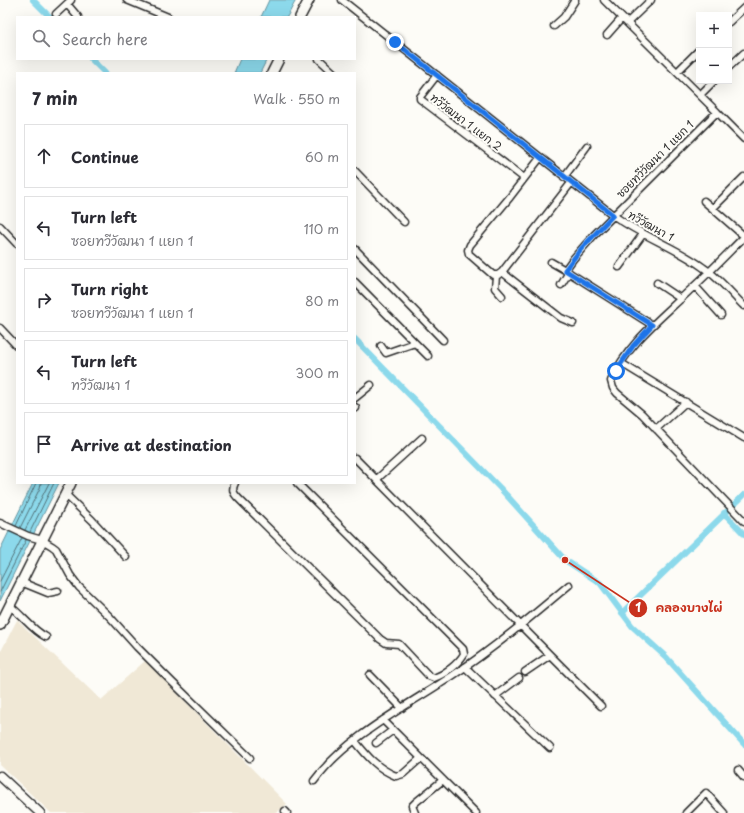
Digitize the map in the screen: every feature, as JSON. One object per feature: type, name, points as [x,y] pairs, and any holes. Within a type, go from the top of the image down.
[{"type":"main road","points":[[301,16],[309,0]]},
{"type":"main road","points":[[272,72],[278,60]]},
{"type":"main road","points":[[0,625],[70,484]]},
{"type":"street","points":[[127,0],[166,16]]},
{"type":"street","name":"ทวีวัฒนา 1","points":[[342,0],[613,215],[643,234],[706,269],[717,278],[744,306]]},
{"type":"street","points":[[554,26],[564,16],[575,0]]},
{"type":"street","points":[[604,0],[744,139]]},
{"type":"street","points":[[607,35],[651,0]]},
{"type":"street","points":[[56,14],[69,2],[77,16]]},
{"type":"street","points":[[732,19],[744,8]]},
{"type":"street","points":[[677,72],[696,53]]},
{"type":"street","points":[[732,64],[744,53]]},
{"type":"street","points":[[320,60],[333,72]]},
{"type":"street","name":"ทวีวัฒนา 1 แยก 2","points":[[437,75],[424,91],[420,99],[524,178]]},
{"type":"street","points":[[700,95],[711,84]]},
{"type":"street","name":"ซอยทวีวัฒนา 1 แยก 1","points":[[561,285],[567,271],[581,249],[613,215],[717,112]]},
{"type":"street","points":[[564,177],[587,146]]},
{"type":"street","points":[[540,158],[470,245],[468,250],[474,259],[493,275],[499,274],[561,318],[573,323]]},
{"type":"street","points":[[356,172],[404,222]]},
{"type":"street","points":[[713,208],[744,177]]},
{"type":"street","points":[[502,296],[495,288],[499,274],[571,183]]},
{"type":"street","points":[[704,201],[744,236],[695,286],[652,325],[633,346],[611,381],[613,388],[656,429],[744,521]]},
{"type":"street","points":[[0,226],[16,243]]},
{"type":"street","points":[[619,267],[643,234]]},
{"type":"street","points":[[356,250],[443,340]]},
{"type":"street","points":[[551,262],[652,325]]},
{"type":"street","points":[[356,283],[428,356]]},
{"type":"street","points":[[657,283],[681,299]]},
{"type":"street","points":[[695,286],[721,315]]},
{"type":"street","points":[[739,301],[744,296]]},
{"type":"street","points":[[0,328],[16,345]]},
{"type":"street","points":[[381,346],[386,353],[415,343]]},
{"type":"street","points":[[621,363],[744,438]]},
{"type":"street","points":[[356,397],[371,385]]},
{"type":"street","points":[[656,429],[686,402]]},
{"type":"street","points":[[377,480],[422,438]]},
{"type":"street","points":[[356,459],[601,706]]},
{"type":"street","points":[[234,484],[233,487],[234,494],[380,640],[386,643],[399,644],[429,676],[434,678],[456,663],[464,654],[463,649],[298,484]]},
{"type":"street","points":[[65,494],[92,520],[126,558]]},
{"type":"street","points":[[1,523],[28,536],[42,540],[56,549],[70,575],[79,587],[110,617],[137,647],[250,758]]},
{"type":"street","points":[[21,582],[48,593],[58,591]]},
{"type":"street","points":[[314,781],[333,759],[355,741],[384,720],[465,667],[570,585]]},
{"type":"street","points":[[10,606],[20,613],[39,634],[46,636]]},
{"type":"street","points":[[525,672],[550,655]]},
{"type":"street","points":[[465,667],[550,748]]},
{"type":"street","points":[[370,675],[402,708]]},
{"type":"street","points":[[495,696],[519,678]]},
{"type":"street","points":[[384,720],[476,813]]},
{"type":"street","points":[[376,743],[393,730]]},
{"type":"street","points":[[355,741],[372,761],[382,769],[396,776],[403,774],[421,758]]},
{"type":"street","points":[[738,770],[744,777]]},
{"type":"street","points":[[0,776],[40,813]]},
{"type":"street","points":[[415,813],[412,806],[443,780]]},
{"type":"street","points":[[686,813],[706,793],[724,813]]},
{"type":"shaded area","points":[[17,620],[101,700],[145,661],[287,804],[276,813],[51,813],[0,765],[0,653]]},
{"type":"water","points":[[269,0],[296,0],[288,16],[261,16]]},
{"type":"water","points":[[240,60],[266,60],[260,72],[234,72]]},
{"type":"water","points":[[33,484],[58,484],[0,601],[0,550]]},
{"type":"waterway","points":[[33,0],[49,16]]},
{"type":"waterway","points":[[92,60],[104,72]]},
{"type":"waterway","points":[[356,340],[500,488],[565,560],[600,583],[632,626],[666,657],[744,744]]},
{"type":"waterway","points":[[622,613],[744,495]]},
{"type":"waterway","points":[[724,513],[744,534]]},
{"type":"place","name":"คลองบางไผ่","points":[[565,560]]},
{"type":"route","points":[[395,42],[613,215],[572,259],[565,270],[652,325],[633,346],[616,371]]}]
